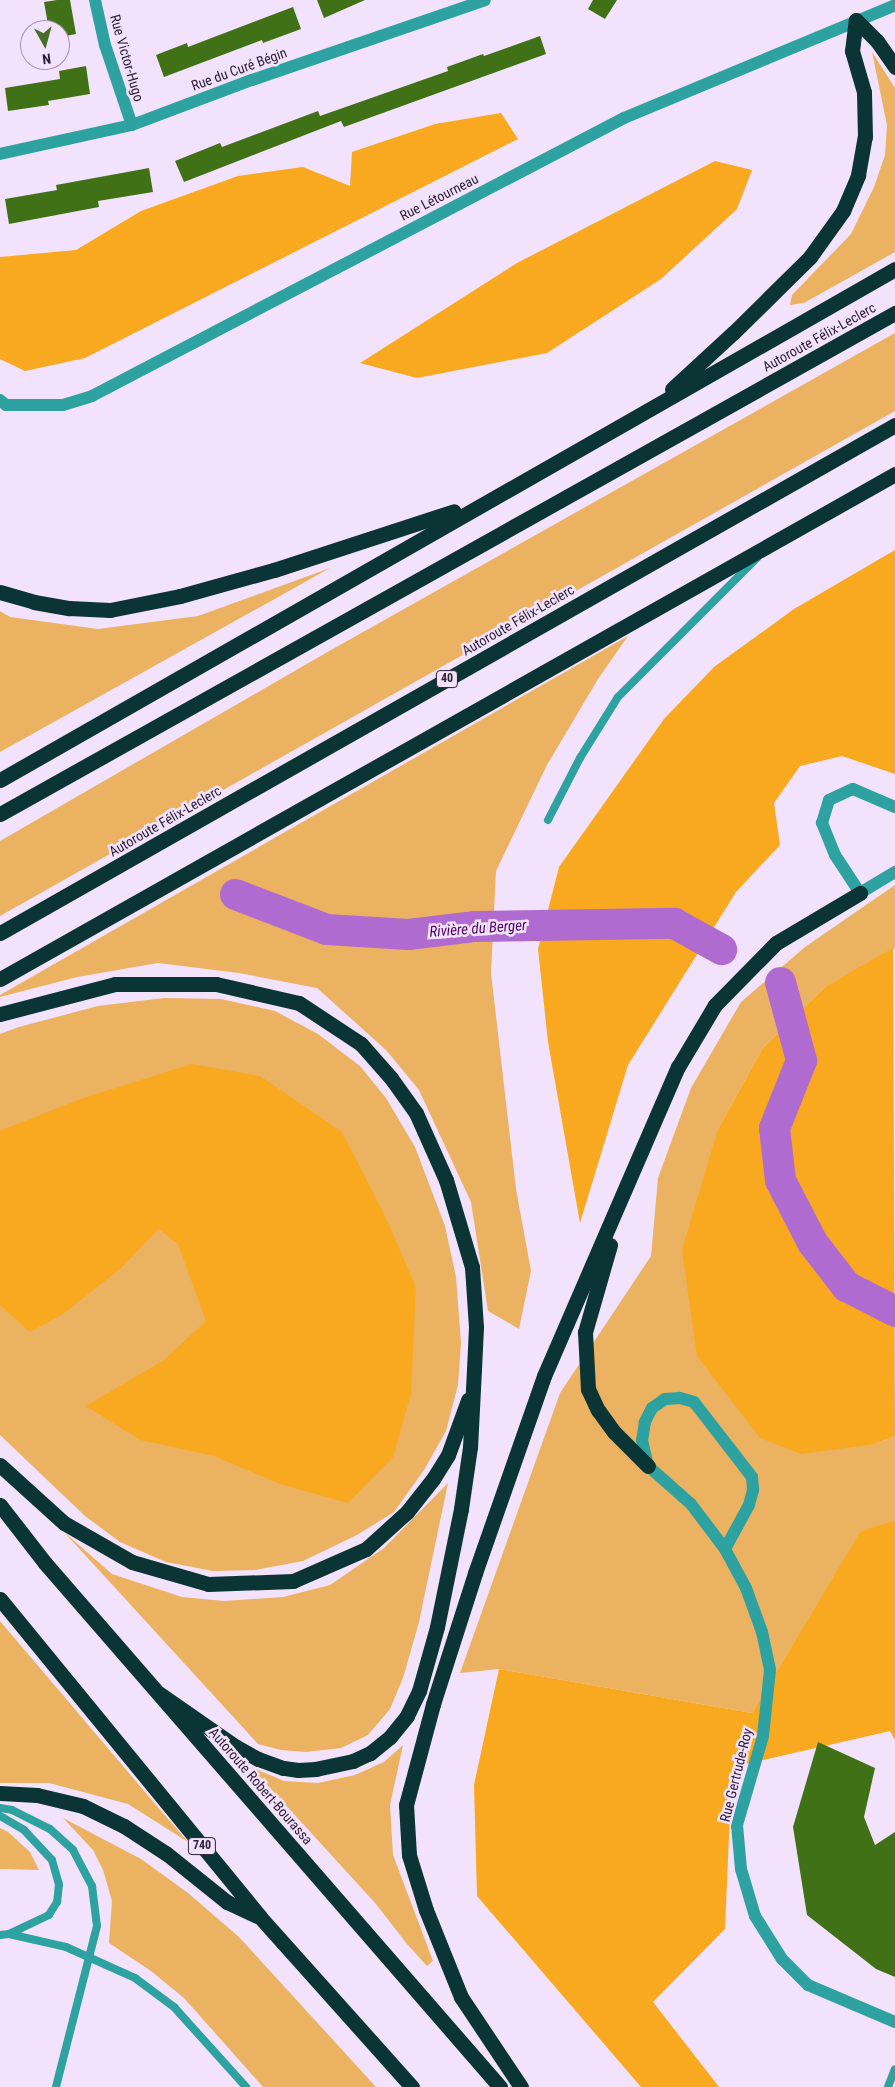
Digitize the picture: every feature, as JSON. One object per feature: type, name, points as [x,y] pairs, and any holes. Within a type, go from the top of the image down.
[{"type":"highway","points":[[856,20],[877,41],[895,67]]},
{"type":"highway","points":[[651,408],[733,333],[810,257],[843,212],[858,175],[865,137],[864,92],[852,51],[856,20]]},
{"type":"highway","points":[[0,780],[895,269]]},
{"type":"highway","name":"Autoroute Félix-Leclerc","points":[[0,814],[895,313]]},
{"type":"highway","name":"Autoroute Félix-Leclerc","points":[[0,933],[895,425]]},
{"type":"highway","points":[[0,979],[891,476]]},
{"type":"highway","points":[[0,592],[51,605],[110,610],[180,596],[274,570],[484,502]]},
{"type":"highway","points":[[521,2087],[461,1997],[426,1910],[409,1855],[406,1805],[439,1685],[544,1376],[678,1067],[715,1005],[776,943],[860,893]]},
{"type":"highway","points":[[0,1014],[115,984],[216,984],[299,1003],[361,1044],[391,1078],[416,1114],[446,1180],[472,1267],[476,1327],[470,1447],[461,1509],[437,1627],[419,1691],[407,1716],[390,1737],[370,1753],[345,1764],[316,1769],[283,1768],[258,1759],[236,1747],[160,1694]]},
{"type":"highway","points":[[636,1165],[594,1296],[585,1332],[588,1389],[598,1410],[614,1432],[648,1466]]},
{"type":"highway","points":[[0,1465],[64,1523],[132,1562],[208,1584],[293,1581],[366,1549],[407,1512],[433,1479],[448,1455],[473,1385]]},
{"type":"highway","name":"Autoroute Robert-Bourassa","points":[[0,1506],[45,1563],[500,2087]]},
{"type":"highway","name":"740","points":[[0,1599],[260,1917],[412,2087]]},
{"type":"highway","points":[[0,1794],[37,1795],[83,1806],[124,1826],[167,1854],[227,1902],[260,1917]]},
{"type":"street","name":"Rue Victor-Hugo","points":[[95,0],[105,45],[132,125]]},
{"type":"street","name":"Rue du Curé Bégin","points":[[0,154],[132,125],[252,80],[485,0]]},
{"type":"street","name":"Rue Létourneau","points":[[0,400],[6,405],[63,405],[92,396],[624,118],[895,5]]},
{"type":"street","points":[[895,807],[853,789],[829,800],[822,823],[835,855],[860,893],[895,872]]},
{"type":"street","points":[[648,1466],[642,1440],[645,1422],[652,1408],[666,1399],[680,1398],[694,1402],[752,1477],[754,1490],[750,1505],[725,1549]]},
{"type":"street","name":"Rue Gertrude-Roy","points":[[648,1466],[691,1504],[725,1549],[746,1588],[762,1632],[770,1670],[763,1736],[737,1825],[741,1869],[755,1916],[782,1959],[808,1985],[895,2022]]},
{"type":"lane","points":[[548,820],[580,758],[618,697],[773,542]]},
{"type":"lane","points":[[0,1808],[12,1810],[50,1829],[72,1850],[92,1886],[97,1926],[56,2087]]},
{"type":"lane","points":[[0,1816],[24,1830],[52,1860],[59,1884],[58,1902],[49,1915],[10,1934]]},
{"type":"lane","points":[[0,1935],[10,1934],[66,1947],[135,1978],[174,2008],[246,2087]]},
{"type":"lane","points":[[888,2087],[895,2069]]},
{"type":"shaded area","points":[[872,52],[895,88],[895,252],[804,303],[790,305],[792,295],[851,234],[874,187],[885,155],[887,125]]},
{"type":"shaded area","points":[[501,113],[518,139],[85,358],[25,371],[0,359],[0,257],[76,250],[141,211],[238,176],[303,167],[350,186],[352,152],[435,124]]},
{"type":"shaded area","points":[[715,161],[752,170],[737,209],[661,279],[547,353],[417,378],[360,363],[517,263]]},
{"type":"shaded area","points":[[895,333],[895,411],[0,916],[0,841],[331,650]]},
{"type":"shaded area","points":[[895,550],[895,774],[842,756],[800,766],[774,803],[780,845],[736,892],[628,1065],[580,1223],[548,1042],[538,949],[559,867],[664,719],[714,667],[794,609]]},
{"type":"shaded area","points":[[330,568],[0,752],[0,611],[10,617],[98,629],[198,616]]},
{"type":"shaded area","points":[[628,636],[598,679],[547,765],[496,871],[491,973],[516,1189],[531,1271],[519,1329],[488,1311],[471,1202],[419,1090],[386,1050],[317,988],[239,973],[158,963],[77,977],[0,997],[0,995]]},
{"type":"shaded area","points":[[895,885],[895,948],[826,986],[762,1049],[718,1129],[875,1444],[895,1436],[895,1520],[860,1533],[752,1713],[499,1669],[460,1673],[560,1393],[651,1256],[658,1178],[691,1088],[741,1002],[805,947]]},
{"type":"shaded area","points":[[893,948],[895,1436],[875,1444],[801,1454],[760,1438],[697,1356],[682,1250],[718,1129],[762,1049],[826,986]]},
{"type":"shaded area","points":[[164,998],[221,999],[275,1011],[318,1034],[360,1066],[386,1098],[415,1147],[445,1226],[456,1277],[461,1343],[458,1385],[446,1431],[424,1470],[394,1512],[357,1535],[303,1561],[255,1570],[213,1571],[166,1562],[120,1542],[85,1516],[0,1435],[0,1034],[19,1027],[98,1006]]},
{"type":"shaded area","points":[[192,1064],[260,1076],[342,1132],[385,1216],[416,1287],[411,1394],[393,1457],[348,1503],[280,1484],[214,1456],[140,1440],[86,1406],[164,1360],[206,1321],[178,1244],[159,1229],[120,1269],[63,1314],[30,1332],[0,1305],[0,1131],[80,1099]]},
{"type":"shaded area","points":[[448,1483],[419,1622],[403,1678],[390,1709],[368,1735],[341,1748],[306,1752],[281,1750],[258,1744],[64,1532],[112,1574],[182,1597],[224,1601],[283,1597],[330,1585],[384,1548]]},
{"type":"shaded area","points":[[895,1520],[895,1740],[890,1731],[732,1767],[725,1929],[653,2002],[719,2087],[641,2087],[477,1896],[474,1785],[499,1669],[752,1713],[860,1532]]},
{"type":"shaded area","points":[[0,1621],[188,1842],[128,1804],[49,1783],[0,1783]]},
{"type":"shaded area","points":[[403,1745],[390,1805],[393,1855],[433,1961],[427,1966],[376,1904],[251,1767],[284,1781],[318,1783],[355,1775],[384,1762]]},
{"type":"shaded area","points":[[63,1818],[141,1859],[188,1893],[239,1937],[376,2087],[263,2087],[184,1998],[151,1971],[109,1943],[112,1901],[103,1870],[93,1850]]},
{"type":"shaded area","points":[[0,1828],[8,1832],[30,1852],[39,1870],[0,1869]]},
{"type":"building","points":[[70,0],[76,34],[70,35],[70,20],[47,20],[44,2]]},
{"type":"building","points":[[317,0],[365,0],[324,18]]},
{"type":"building","points":[[593,0],[617,0],[605,19],[588,9]]},
{"type":"building","points":[[293,7],[301,29],[263,43],[262,40],[164,77],[156,55],[187,43],[188,47]]},
{"type":"building","points":[[540,36],[546,54],[344,127],[341,121],[184,182],[175,161],[220,143],[222,147],[318,111],[320,116],[448,71],[447,67]]},
{"type":"building","points":[[86,66],[90,94],[48,101],[49,105],[8,111],[5,88],[60,79],[59,71]]},
{"type":"building","points":[[149,168],[153,192],[98,201],[99,207],[9,224],[5,199],[57,190],[56,185]]},
{"type":"building","points":[[818,1742],[875,1768],[864,1817],[875,1845],[895,1832],[895,1977],[876,1969],[807,1915],[793,1827]]},
{"type":"waterway","name":"Rivière du Berger","points":[[235,894],[326,929],[408,934],[474,926],[674,923],[721,949]]},
{"type":"waterway","name":"Rivière du Berger","points":[[780,982],[801,1060],[774,1128],[780,1180],[812,1242],[846,1286],[895,1311]]}]
